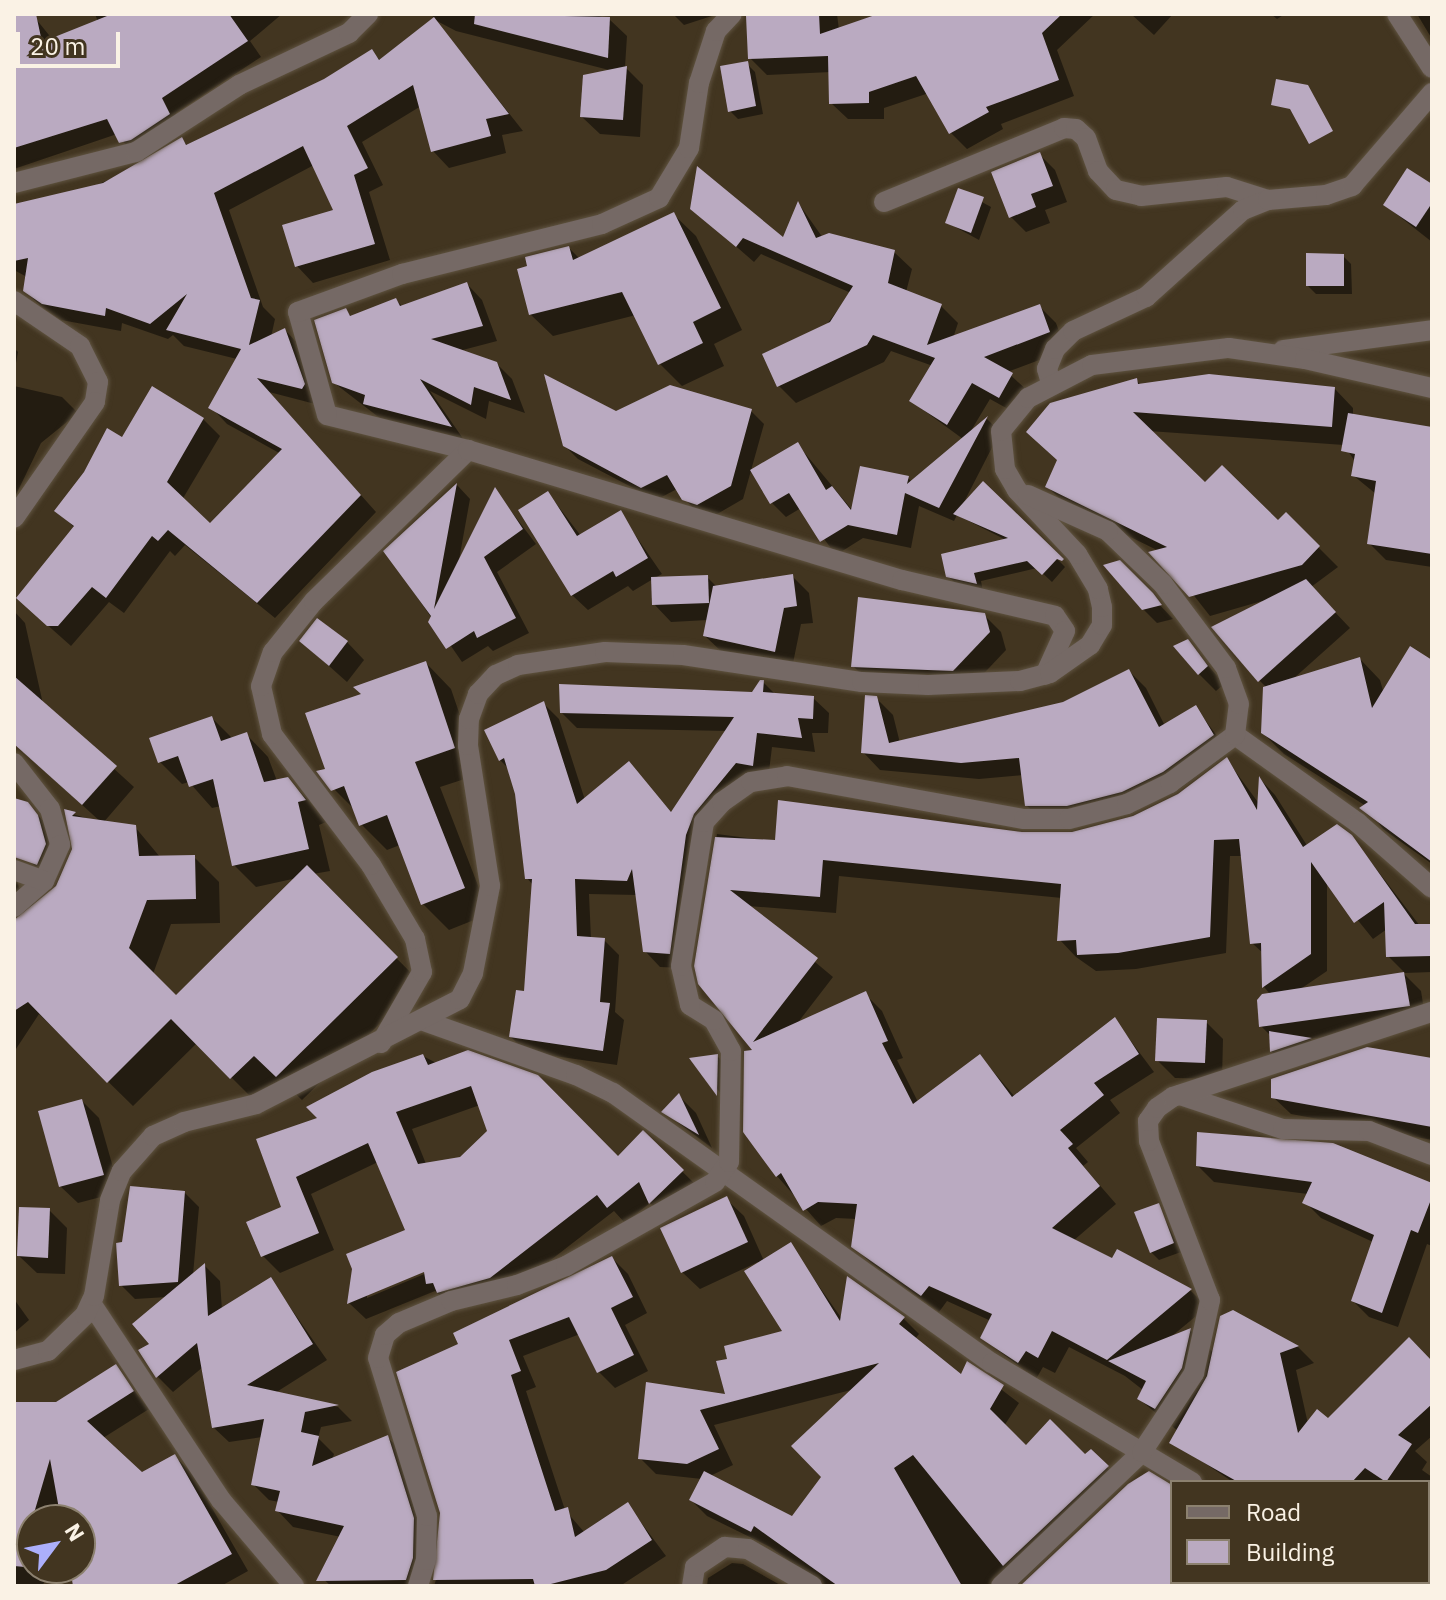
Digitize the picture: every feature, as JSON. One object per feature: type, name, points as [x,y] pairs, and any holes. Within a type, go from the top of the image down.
[{"type":"street","points":[[14,183],[136,152],[239,85],[349,33],[368,14]]},
{"type":"street","points":[[732,14],[716,31],[699,83],[689,148],[659,198],[602,224],[402,274],[298,312],[327,415],[468,450],[902,580],[1055,616],[1065,631],[1045,675]]},
{"type":"street","points":[[1397,14],[1432,68]]},
{"type":"street","points":[[1051,383],[1047,369],[1055,349],[1073,331],[1146,297],[1174,276],[1216,230],[1243,210],[1268,200],[1326,195],[1352,186],[1432,93]]},
{"type":"street","points":[[884,202],[1064,128],[1076,129],[1086,138],[1098,171],[1116,190],[1141,196],[1227,187],[1268,200]]},
{"type":"street","points":[[14,301],[80,346],[98,382],[95,402],[14,518]]},
{"type":"street","points":[[1272,353],[1432,330]]},
{"type":"street","points":[[14,1360],[48,1351],[69,1336],[91,1303],[110,1200],[122,1171],[144,1143],[184,1122],[256,1104],[424,1021],[460,999],[476,959],[490,886],[468,745],[469,719],[478,694],[496,675],[518,665],[605,652],[710,658],[876,683],[928,685],[1045,675],[1090,645],[1102,625],[1098,589],[1077,554],[1017,490],[1000,448],[1001,431],[1011,414],[1051,383],[1092,365],[1178,351],[1229,348],[1272,353],[1432,388]]},
{"type":"street","points":[[381,1043],[418,983],[418,948],[371,865],[272,734],[261,686],[273,652],[306,609],[468,450]]},
{"type":"street","points":[[418,1586],[426,1560],[427,1516],[378,1358],[385,1335],[399,1323],[451,1301],[517,1285],[566,1266],[723,1174],[731,1140],[731,1051],[714,1020],[690,1005],[681,966],[704,822],[722,802],[751,782],[787,776],[1024,819],[1069,819],[1127,804],[1170,783],[1235,735],[1239,704],[1226,668],[1137,555],[1108,531],[1017,490]]},
{"type":"street","points":[[1235,735],[1358,823],[1432,888]]},
{"type":"street","points":[[14,763],[36,787],[56,827],[60,845],[44,881],[14,907]]},
{"type":"street","points":[[14,870],[44,881]]},
{"type":"street","points":[[1001,1586],[1142,1452],[1194,1373],[1210,1300],[1149,1141],[1148,1121],[1157,1108],[1180,1095],[1432,1012]]},
{"type":"street","points":[[424,1021],[593,1083],[636,1107],[723,1174],[992,1363],[1189,1480]]},
{"type":"street","points":[[1180,1095],[1283,1129],[1369,1131],[1432,1155]]},
{"type":"street","points":[[91,1303],[221,1500],[294,1586]]},
{"type":"street","points":[[692,1586],[695,1567],[725,1547],[748,1549],[812,1586]]},
{"type":"building","points":[[14,14],[36,14],[42,42],[112,14],[229,14],[248,41],[162,98],[170,114],[131,140],[119,143],[107,119],[14,148]]},
{"type":"building","points":[[475,14],[610,17],[608,58],[474,24]]},
{"type":"building","points":[[819,14],[820,34],[878,14],[1062,14],[1042,33],[1059,80],[986,107],[989,112],[949,134],[916,76],[869,92],[869,103],[829,104],[828,56],[748,59],[746,16]]},
{"type":"building","points":[[434,17],[509,114],[486,119],[491,136],[431,152],[413,85],[347,126],[368,168],[354,175],[375,244],[295,267],[282,225],[333,210],[303,146],[214,193],[251,298],[260,300],[249,345],[285,328],[305,384],[302,389],[257,378],[361,495],[257,603],[168,530],[158,541],[152,536],[106,598],[92,587],[58,626],[47,626],[16,598],[74,526],[54,511],[84,472],[107,428],[122,437],[152,386],[204,418],[167,482],[210,523],[282,449],[208,408],[241,349],[166,330],[187,294],[150,324],[106,308],[105,316],[42,304],[23,291],[28,258],[14,261],[14,204],[103,183],[182,137],[186,145],[324,79],[372,49],[379,60]]},
{"type":"building","points":[[748,61],[756,106],[728,112],[720,66]]},
{"type":"building","points":[[627,66],[623,120],[580,117],[583,75]]},
{"type":"building","points":[[1276,79],[1308,85],[1333,131],[1309,144],[1290,109],[1271,105]]},
{"type":"building","points":[[1040,152],[1053,186],[1031,194],[1036,207],[1009,218],[991,172]]},
{"type":"building","points":[[697,166],[783,237],[798,201],[816,238],[829,233],[895,250],[888,283],[942,304],[927,345],[1040,304],[1050,332],[984,357],[1013,373],[999,398],[972,383],[947,425],[909,401],[935,358],[873,335],[867,345],[777,387],[762,354],[830,322],[853,286],[743,238],[736,247],[690,209]]},
{"type":"building","points":[[1407,168],[1432,184],[1432,203],[1416,227],[1383,205]]},
{"type":"building","points":[[958,188],[984,197],[971,233],[945,223]]},
{"type":"building","points":[[674,212],[721,308],[693,322],[703,343],[658,365],[622,292],[529,315],[517,269],[527,266],[525,257],[569,246],[573,260]]},
{"type":"building","points":[[1306,253],[1344,254],[1344,286],[1306,286]]},
{"type":"building","points":[[467,282],[483,326],[431,339],[497,362],[511,400],[474,387],[471,405],[420,379],[452,427],[363,404],[365,395],[332,383],[314,320],[346,308],[350,316],[396,298],[400,306]]},
{"type":"building","points":[[544,374],[616,411],[670,385],[752,409],[731,486],[697,505],[682,500],[667,475],[641,488],[563,446]]},
{"type":"building","points":[[1209,374],[1335,387],[1332,427],[1133,412],[1205,482],[1222,465],[1278,520],[1286,512],[1320,546],[1302,565],[1189,597],[1148,552],[1167,547],[1045,487],[1057,460],[1026,432],[1050,403],[1137,378],[1138,384]]},
{"type":"building","points":[[1348,413],[1432,427],[1432,554],[1367,544],[1376,481],[1351,476],[1355,454],[1341,451]]},
{"type":"building","points":[[988,416],[939,508],[905,493],[897,535],[848,525],[820,542],[789,493],[770,504],[750,470],[798,442],[826,490],[832,486],[851,510],[860,466],[909,476],[907,484]]},
{"type":"building","points":[[983,481],[1064,559],[1057,559],[1042,575],[1027,561],[974,573],[977,584],[946,577],[941,554],[1008,538],[953,514]]},
{"type":"building","points":[[457,483],[434,609],[495,487],[523,529],[484,557],[516,618],[477,638],[474,631],[446,649],[428,622],[431,616],[383,551]]},
{"type":"building","points":[[548,491],[577,536],[621,510],[648,558],[616,577],[613,571],[571,596],[518,510]]},
{"type":"building","points":[[1120,560],[1162,605],[1142,610],[1103,565]]},
{"type":"building","points":[[793,574],[797,606],[784,608],[775,652],[703,636],[713,586]]},
{"type":"building","points":[[708,575],[709,603],[652,605],[651,577]]},
{"type":"building","points":[[1306,579],[1336,612],[1258,682],[1211,627]]},
{"type":"building","points":[[858,597],[985,613],[990,632],[953,671],[851,667]]},
{"type":"building","points":[[317,618],[348,641],[329,666],[299,641]]},
{"type":"building","points":[[1188,639],[1208,666],[1198,675],[1173,646]]},
{"type":"building","points":[[1410,646],[1432,660],[1432,862],[1359,808],[1368,802],[1261,733],[1263,687],[1360,657],[1372,708]]},
{"type":"building","points":[[426,661],[455,748],[415,762],[465,888],[421,905],[387,815],[359,826],[344,786],[331,791],[316,771],[325,769],[305,713],[361,694],[353,687]]},
{"type":"building","points":[[1129,669],[1159,727],[1196,705],[1214,735],[1163,772],[1122,792],[1067,806],[1025,806],[1019,758],[961,763],[861,753],[865,695],[877,696],[889,743],[1063,702]]},
{"type":"building","points":[[14,676],[117,766],[82,805],[14,744]]},
{"type":"building","points":[[760,680],[764,680],[763,692],[814,696],[813,719],[798,718],[802,738],[757,733],[753,766],[736,763],[694,814],[686,835],[670,954],[643,952],[632,869],[627,881],[575,879],[577,936],[605,938],[600,1002],[610,1003],[603,1051],[509,1037],[516,990],[524,991],[532,879],[525,879],[515,794],[504,758],[499,761],[484,730],[544,701],[577,804],[629,761],[671,812],[734,717],[560,713],[559,684],[752,692]]},
{"type":"building","points":[[212,716],[221,741],[247,732],[264,782],[288,777],[306,800],[298,802],[309,849],[232,866],[213,779],[189,787],[178,756],[158,763],[149,738]]},
{"type":"building","points":[[1227,757],[1257,810],[1259,776],[1303,847],[1337,824],[1352,835],[1415,924],[1432,924],[1432,956],[1386,957],[1384,902],[1354,923],[1311,862],[1311,954],[1262,988],[1261,943],[1250,944],[1239,839],[1214,840],[1210,937],[1118,953],[1077,955],[1076,940],[1057,941],[1061,884],[823,860],[820,897],[730,890],[818,958],[753,1042],[866,991],[888,1041],[882,1043],[913,1104],[980,1054],[1012,1097],[1115,1017],[1139,1054],[1094,1083],[1104,1095],[1060,1130],[1073,1144],[1068,1148],[1100,1186],[1052,1228],[1112,1258],[1117,1249],[1192,1289],[1107,1360],[1052,1331],[1038,1358],[1026,1351],[1018,1363],[980,1338],[992,1314],[929,1286],[921,1296],[851,1247],[857,1204],[818,1202],[803,1211],[781,1173],[776,1177],[743,1132],[744,1051],[752,1050],[698,984],[694,966],[715,837],[775,840],[778,800],[1022,832],[1072,832],[1133,816],[1178,794]]},
{"type":"building","points":[[14,798],[28,802],[38,815],[46,844],[37,865],[14,857]]},
{"type":"building","points":[[64,809],[76,812],[72,816],[136,825],[139,856],[195,855],[196,899],[147,900],[129,948],[176,995],[307,865],[398,957],[276,1077],[254,1056],[230,1079],[171,1019],[107,1083],[28,1002],[14,1011],[14,920],[56,886],[72,849]]},
{"type":"building","points":[[1404,972],[1410,1006],[1259,1027],[1257,1000],[1262,994]]},
{"type":"building","points":[[1157,1018],[1207,1020],[1205,1063],[1155,1061]]},
{"type":"building","points":[[1269,1031],[1312,1038],[1270,1052]]},
{"type":"building","points":[[1367,1047],[1432,1058],[1432,1127],[1271,1098],[1271,1079]]},
{"type":"building","points":[[468,1050],[538,1075],[618,1156],[643,1130],[684,1170],[649,1204],[639,1182],[607,1208],[597,1195],[490,1278],[437,1293],[433,1283],[426,1284],[424,1272],[347,1304],[352,1269],[346,1254],[405,1230],[368,1143],[296,1177],[319,1233],[261,1257],[246,1222],[281,1207],[256,1139],[317,1118],[306,1107],[372,1072],[423,1054],[428,1065]],"holes":[[[471,1086],[487,1131],[460,1157],[418,1164],[396,1112]]]},
{"type":"building","points":[[718,1054],[717,1096],[689,1058]]},
{"type":"building","points":[[679,1093],[699,1135],[661,1112]]},
{"type":"building","points":[[82,1099],[104,1175],[59,1187],[38,1111]]},
{"type":"building","points":[[1197,1132],[1333,1143],[1432,1183],[1432,1197],[1418,1233],[1411,1230],[1382,1313],[1351,1301],[1374,1235],[1302,1203],[1312,1182],[1196,1166]]},
{"type":"building","points":[[130,1186],[185,1191],[178,1282],[119,1286],[116,1243],[122,1242]]},
{"type":"building","points":[[727,1196],[748,1242],[681,1273],[660,1228]]},
{"type":"building","points":[[1159,1203],[1174,1243],[1150,1253],[1134,1212]]},
{"type":"building","points":[[19,1207],[50,1208],[48,1258],[17,1256]]},
{"type":"building","points":[[791,1242],[840,1321],[847,1276],[905,1317],[899,1324],[961,1374],[967,1361],[1004,1385],[990,1409],[1026,1445],[1050,1419],[1085,1454],[1091,1449],[1109,1466],[1003,1566],[913,1455],[894,1468],[962,1586],[838,1586],[754,1526],[751,1532],[689,1500],[704,1471],[792,1516],[821,1477],[791,1446],[879,1363],[700,1410],[719,1449],[687,1464],[638,1459],[646,1382],[725,1394],[716,1361],[727,1359],[724,1346],[782,1331],[744,1271]]},
{"type":"building","points":[[612,1256],[633,1297],[611,1308],[634,1355],[597,1373],[569,1317],[509,1340],[521,1371],[511,1375],[555,1511],[568,1507],[575,1537],[628,1502],[652,1540],[606,1570],[543,1586],[535,1586],[533,1579],[433,1580],[440,1513],[396,1372],[458,1344],[453,1333]]},
{"type":"building","points":[[205,1263],[208,1316],[271,1277],[313,1344],[247,1385],[339,1405],[305,1412],[301,1432],[319,1436],[312,1466],[388,1435],[414,1518],[413,1558],[406,1580],[316,1581],[344,1526],[275,1511],[280,1491],[251,1485],[264,1419],[212,1428],[197,1343],[156,1378],[138,1350],[149,1344],[132,1324]]},
{"type":"building","points":[[1233,1310],[1299,1346],[1280,1353],[1298,1433],[1317,1409],[1328,1418],[1409,1337],[1432,1361],[1432,1404],[1398,1435],[1412,1444],[1387,1480],[1365,1468],[1354,1480],[1234,1480],[1169,1443],[1207,1376],[1220,1316]]},
{"type":"building","points":[[1191,1328],[1182,1368],[1155,1409],[1137,1399],[1146,1381],[1108,1361]]},
{"type":"building","points":[[116,1364],[134,1391],[87,1421],[142,1472],[175,1454],[232,1554],[173,1586],[73,1586],[96,1584],[96,1504],[58,1504],[50,1459],[37,1504],[16,1504],[14,1566],[14,1402],[56,1402]]},
{"type":"building","points":[[1149,1471],[1170,1484],[1172,1586],[1020,1586],[1128,1484]]}]
